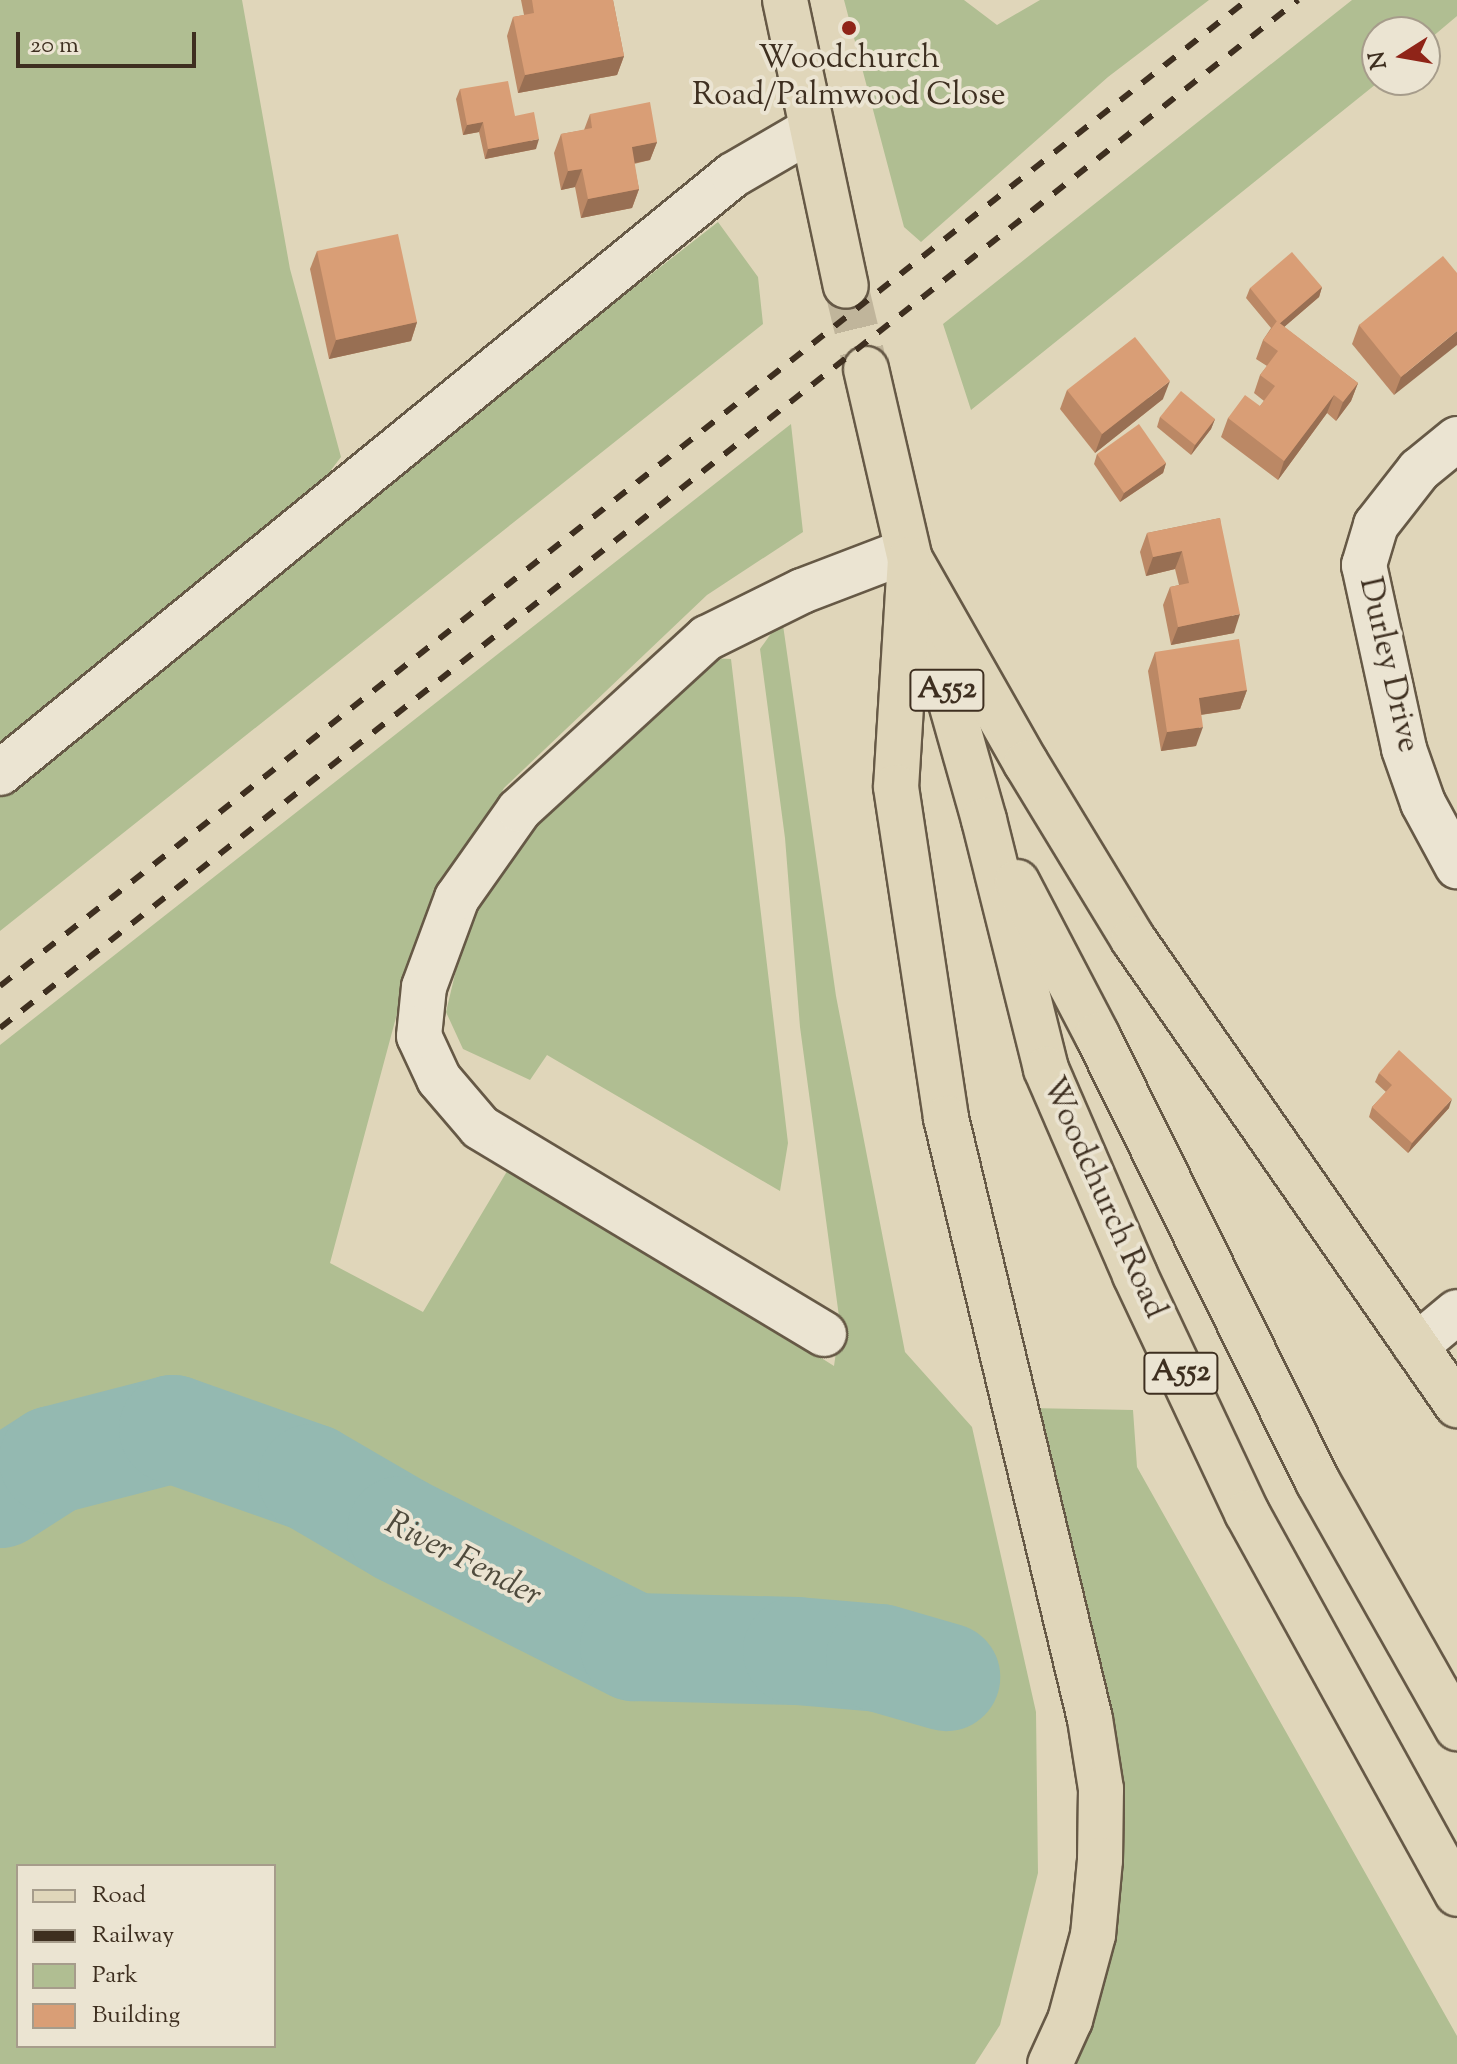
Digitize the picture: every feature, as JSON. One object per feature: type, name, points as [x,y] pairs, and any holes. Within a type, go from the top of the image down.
[{"type":"main road","points":[[785,0],[846,286]]},
{"type":"main road","name":"Woodchurch Road","points":[[866,369],[908,555],[984,820],[1046,1069],[1135,1275],[1247,1513],[1457,1894]]},
{"type":"main road","points":[[908,555],[1026,763],[1133,939],[1457,1405]]},
{"type":"main road","points":[[908,555],[896,787],[946,1118],[1090,1719],[1101,1789],[1100,1860],[1093,1935],[1070,2020],[1050,2064]]},
{"type":"main road","name":"Woodchurch Road","points":[[984,820],[1097,1035],[1318,1482],[1457,1728]]},
{"type":"street","points":[[0,773],[733,175],[812,129]]},
{"type":"street","name":"Durley Drive","points":[[1457,439],[1419,470],[1376,525],[1364,565],[1404,749],[1423,803],[1457,866]]},
{"type":"street","points":[[824,1334],[480,1127],[439,1079],[419,1036],[424,987],[457,898],[519,810],[707,638],[802,591],[908,555]]},
{"type":"street","points":[[1416,1346],[1457,1312]]},
{"type":"green space","points":[[0,0],[242,0],[290,269],[341,457],[298,513],[321,532],[718,222],[758,277],[763,324],[0,931]]},
{"type":"green space","points":[[844,0],[964,0],[997,25],[1040,0],[1209,0],[1108,77],[921,242],[904,227]]},
{"type":"green space","points":[[1352,0],[1457,0],[1457,16],[1441,30],[1441,16],[1361,16],[1361,96],[971,410],[943,324]]},
{"type":"green space","points":[[791,424],[803,532],[707,595],[504,788],[419,932],[330,1263],[423,1312],[512,1163],[834,1366],[840,1324],[800,1027],[785,838],[760,649],[782,618],[836,996],[905,1352],[972,1427],[1036,1712],[1038,1873],[1000,2025],[975,2064],[0,2064],[0,1045]]},
{"type":"green space","points":[[709,658],[731,659],[788,1143],[780,1191],[547,1055],[530,1080],[463,1049],[446,1012],[470,911],[529,825]]},
{"type":"green space","points":[[1028,1408],[1133,1410],[1137,1467],[1457,2036],[1457,2064],[1053,2064],[1105,1934]]},
{"type":"building","points":[[532,0],[613,0],[624,56],[525,75],[513,17],[534,13]]},
{"type":"building","points":[[508,81],[515,116],[534,112],[539,139],[488,149],[483,122],[467,125],[460,89]]},
{"type":"building","points":[[650,102],[657,142],[632,147],[639,189],[588,199],[582,169],[568,171],[561,134],[592,128],[590,114]]},
{"type":"building","points":[[398,234],[417,322],[336,340],[317,251]]},
{"type":"building","points":[[1292,252],[1322,287],[1279,324],[1250,288]]},
{"type":"building","points":[[1443,256],[1457,273],[1457,331],[1401,377],[1359,325]]},
{"type":"building","points":[[1277,321],[1358,383],[1343,402],[1334,395],[1284,461],[1228,418],[1245,395],[1260,406],[1275,386],[1260,375],[1278,351],[1263,340]]},
{"type":"building","points":[[1135,337],[1170,381],[1102,434],[1067,390]]},
{"type":"building","points":[[1181,391],[1215,419],[1195,445],[1160,417]]},
{"type":"building","points":[[1139,424],[1166,463],[1124,493],[1097,454]]},
{"type":"building","points":[[1220,518],[1240,614],[1178,627],[1170,587],[1189,583],[1182,551],[1153,557],[1147,533]]},
{"type":"building","points":[[1239,639],[1247,690],[1199,698],[1203,727],[1167,732],[1155,652]]},
{"type":"building","points":[[1399,1050],[1452,1099],[1412,1143],[1372,1107],[1392,1085],[1379,1073]]},
{"type":"waterway","name":"River Fender","points":[[0,1494],[53,1460],[173,1429],[312,1478],[401,1530],[634,1647],[797,1651],[880,1658],[946,1677]]},
{"type":"tunnel","points":[[846,286],[866,369]]},
{"type":"railway","points":[[0,986],[1247,0]]},
{"type":"railway","points":[[0,1028],[1298,0]]},
{"type":"place","name":"Woodchurch Road/Palmwood Close","points":[[849,28]]}]
